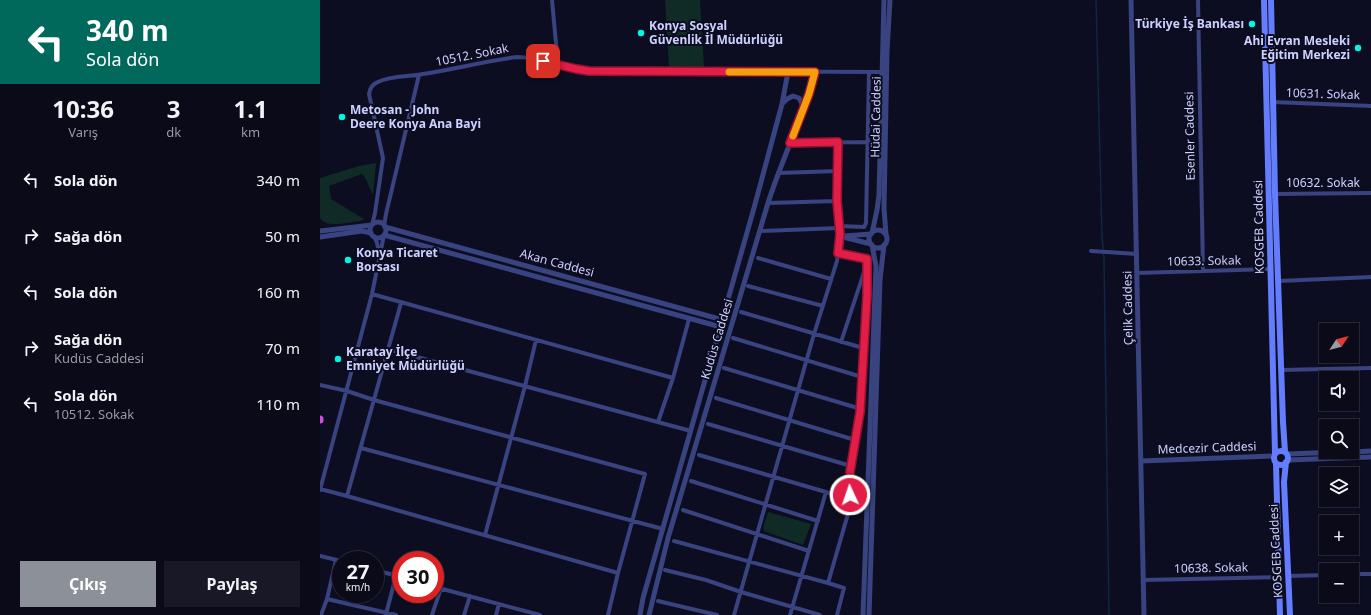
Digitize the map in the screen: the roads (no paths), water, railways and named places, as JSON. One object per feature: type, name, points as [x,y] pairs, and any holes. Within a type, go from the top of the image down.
[{"type":"main road","name":"KOSGEB Caddesi","points":[[1264,0],[1280,615]]},
{"type":"main road","name":"KOSGEB Caddesi","points":[[1271,0],[1275,194],[1281,370],[1286,457],[1284,482],[1290,615]]},
{"type":"main road","points":[[1275,455],[1279,451],[1286,457],[1283,464],[1276,463]]},
{"type":"street","points":[[552,0],[558,65]]},
{"type":"street","name":"Hüdai Caddesi","points":[[884,0],[884,203],[886,234]]},
{"type":"street","name":"Hüdai Caddesi","points":[[871,233],[879,202],[884,72],[890,0]]},
{"type":"street","name":"Çelik Caddesi","points":[[1131,0],[1144,615]]},
{"type":"street","name":"Esenler Caddesi","points":[[1198,0],[1203,271]]},
{"type":"street","name":"10512. Sokak","points":[[372,225],[383,158],[369,94],[373,84],[381,80],[402,76],[419,75],[517,57],[589,71],[884,72]]},
{"type":"street","name":"Kudüs Caddesi","points":[[640,615],[643,598],[721,328],[782,104],[788,72]]},
{"type":"street","name":"Kudüs Caddesi","points":[[649,615],[668,538],[768,203],[778,172],[809,94],[815,72]]},
{"type":"street","points":[[760,231],[864,227],[866,223],[869,142],[869,72]]},
{"type":"street","points":[[419,75],[386,214],[384,226],[385,230],[372,294],[320,490],[347,496],[618,573]]},
{"type":"street","points":[[782,104],[787,98],[793,96],[799,98],[802,104],[802,111]]},
{"type":"street","name":"10631. Sokak","points":[[1273,102],[1371,106]]},
{"type":"street","points":[[734,615],[814,334],[837,261],[839,236],[837,201],[838,142]]},
{"type":"street","points":[[790,143],[869,142]]},
{"type":"street","points":[[778,172],[838,171]]},
{"type":"street","name":"10632. Sokak","points":[[1275,194],[1371,193]]},
{"type":"street","points":[[768,203],[837,201]]},
{"type":"street","points":[[320,230],[372,225],[379,222],[384,226]]},
{"type":"street","points":[[372,225],[370,228],[377,243],[380,257]]},
{"type":"street","name":"Akan Caddesi","points":[[384,226],[723,320]]},
{"type":"street","points":[[839,236],[871,233],[878,230],[886,234],[887,239],[884,245],[880,293],[869,615]]},
{"type":"street","points":[[320,237],[362,231],[378,237],[384,235]]},
{"type":"street","points":[[863,615],[876,266],[869,238],[871,233]]},
{"type":"street","name":"Akan Caddesi","points":[[384,235],[721,328]]},
{"type":"street","points":[[839,236],[864,241],[877,248],[884,245]]},
{"type":"street","points":[[1091,251],[1137,254]]},
{"type":"street","points":[[828,583],[850,507],[850,477],[860,409],[867,296],[867,259],[838,253]]},
{"type":"street","points":[[758,258],[831,279]]},
{"type":"street","points":[[841,342],[867,262]]},
{"type":"street","name":"10633. Sokak","points":[[1137,273],[1271,270]]},
{"type":"street","points":[[1279,281],[1371,277]]},
{"type":"street","points":[[748,286],[823,306]]},
{"type":"street","points":[[372,294],[673,378]]},
{"type":"street","points":[[347,496],[401,302]]},
{"type":"street","points":[[740,312],[863,348]]},
{"type":"street","points":[[658,422],[673,378],[689,319]]},
{"type":"street","points":[[733,338],[862,377]]},
{"type":"street","points":[[484,535],[525,386],[536,340]]},
{"type":"street","points":[[387,349],[691,431]]},
{"type":"street","points":[[724,368],[860,409]]},
{"type":"street","points":[[1281,370],[1371,368]]},
{"type":"street","points":[[320,386],[347,391],[374,400],[646,474],[618,573],[608,615]]},
{"type":"street","points":[[716,398],[855,440]]},
{"type":"street","points":[[708,424],[851,466]]},
{"type":"street","points":[[360,448],[632,522],[663,529]]},
{"type":"street","points":[[1359,452],[1371,451]]},
{"type":"street","points":[[1286,457],[1319,454]]},
{"type":"street","points":[[699,455],[850,499]]},
{"type":"street","name":"Medcezir Caddesi","points":[[1141,461],[1275,455]]},
{"type":"street","points":[[1286,457],[1371,458]]},
{"type":"street","points":[[691,481],[818,520]]},
{"type":"street","points":[[790,615],[826,492]]},
{"type":"street","points":[[683,510],[809,551]]},
{"type":"street","points":[[674,541],[844,588],[837,615]]},
{"type":"street","points":[[320,556],[332,559]]},
{"type":"street","points":[[665,570],[706,580],[820,615]]},
{"type":"street","points":[[1359,574],[1371,574]]},
{"type":"street","points":[[1288,576],[1319,575]]},
{"type":"street","name":"10638. Sokak","points":[[1143,580],[1279,577]]},
{"type":"street","points":[[321,615],[332,583]]},
{"type":"street","points":[[444,589],[525,613],[540,615]]},
{"type":"street","points":[[464,615],[470,596]]},
{"type":"street","points":[[386,614],[392,597]]},
{"type":"street","points":[[327,599],[386,614],[396,615]]},
{"type":"street","points":[[658,601],[715,615]]},
{"type":"street","points":[[432,615],[436,603]]},
{"type":"street","points":[[496,615],[499,604]]},
{"type":"waterway","points":[[1096,0],[1102,236],[1104,259],[1109,615]]},
{"type":"place","name":"Türkiye İş Bankası","points":[[1252,24]]},
{"type":"place","name":"Konya Sosyal Güvenlik İl Müdürlüğü","points":[[641,33]]},
{"type":"place","name":"Ahi Evran Mesleki Eğitim Merkezi","points":[[1358,48]]},
{"type":"place","name":"Metosan - John Deere Konya Ana Bayi","points":[[342,117]]},
{"type":"place","name":"Konya Ticaret Borsası","points":[[348,260]]},
{"type":"place","name":"Karatay İlçe Emniyet Müdürlüğü","points":[[338,359]]}]
